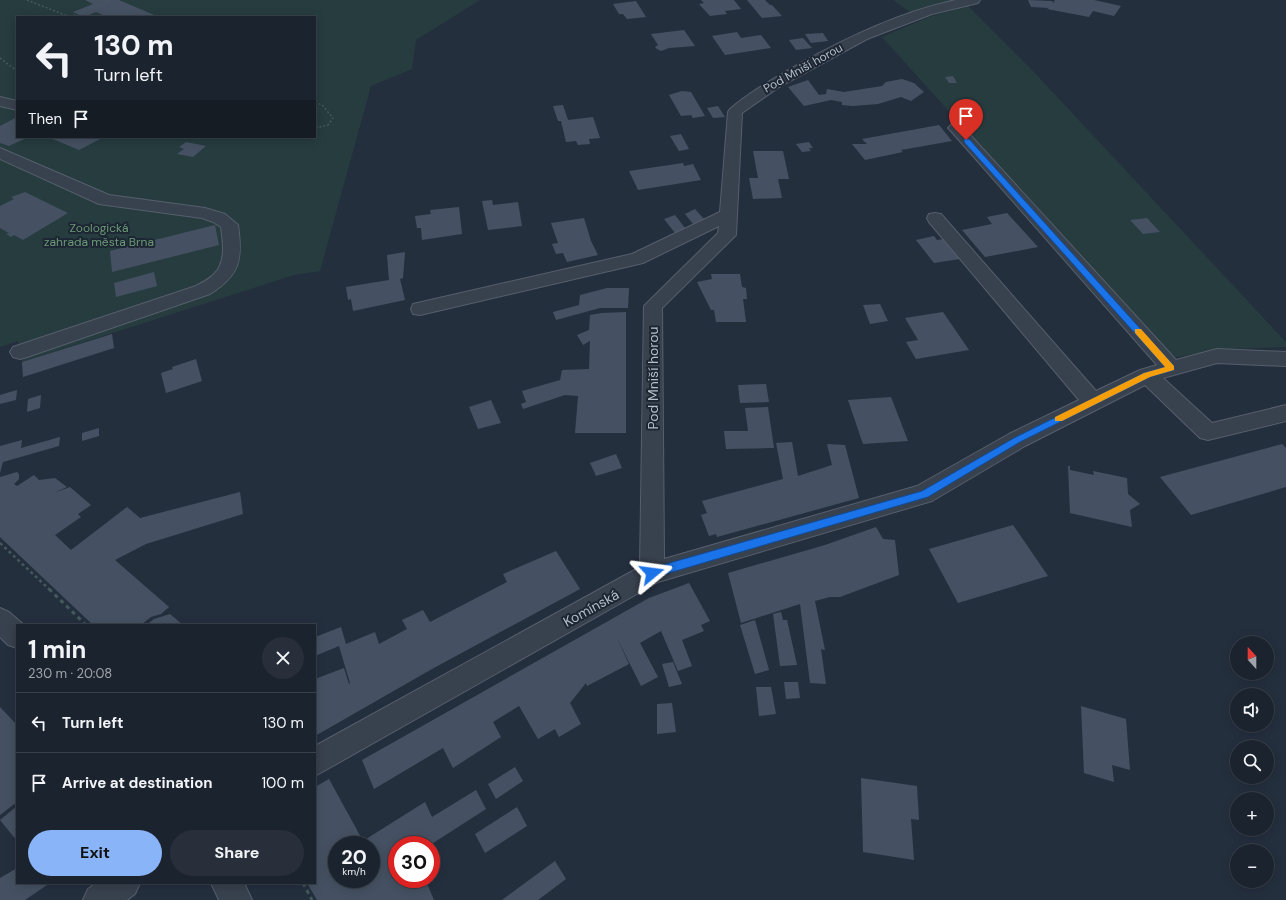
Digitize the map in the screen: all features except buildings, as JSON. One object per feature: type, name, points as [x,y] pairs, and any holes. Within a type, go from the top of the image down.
[{"type":"street","name":"Pod Mniší horou","points":[[652,573],[653,306],[727,235],[735,112],[752,97],[832,51],[906,17],[950,2],[974,0]]},
{"type":"street","points":[[0,101],[16,106]]},
{"type":"street","points":[[956,128],[1171,368]]},
{"type":"street","points":[[0,153],[106,200],[205,213],[219,218],[229,225],[233,244],[230,261],[222,277],[203,290],[20,352]]},
{"type":"street","points":[[420,309],[637,260],[728,215]]},
{"type":"street","points":[[935,218],[1093,402]]},
{"type":"street","name":"Komínská","points":[[316,761],[652,573],[924,494],[1017,440],[1147,375],[1217,356],[1286,359]]},
{"type":"street","points":[[1147,375],[1208,432],[1286,414]]},
{"type":"street","points":[[0,620],[16,635]]},
{"type":"street","points":[[99,900],[123,884]]},
{"type":"street","points":[[228,884],[236,900]]},
{"type":"path","points":[[27,0],[67,16]]},
{"type":"path","points":[[87,0],[101,0]]},
{"type":"path","points":[[72,16],[109,1],[106,0]]},
{"type":"path","points":[[0,58],[16,70]]},
{"type":"path","points":[[316,102],[322,105],[333,118],[328,125],[316,128]]},
{"type":"path","points":[[0,543],[85,624]]},
{"type":"path","points":[[304,884],[312,900]]},
{"type":"green space","name":"Zoologická zahrada města Brna","points":[[0,0],[480,0],[416,40],[412,69],[371,86],[320,271],[294,275],[22,362],[18,341],[0,347]]},
{"type":"green space","points":[[893,0],[962,0],[910,12]]},
{"type":"green space","points":[[968,6],[1032,70],[1286,342],[1286,347],[1227,349],[1171,358],[882,37],[929,17]]},
{"type":"slow traffic","points":[[1059,419],[1147,375],[1171,368],[1138,331]]},
{"type":"route","points":[[652,573],[924,494],[1017,440],[1147,375],[1171,368],[966,140]]}]
